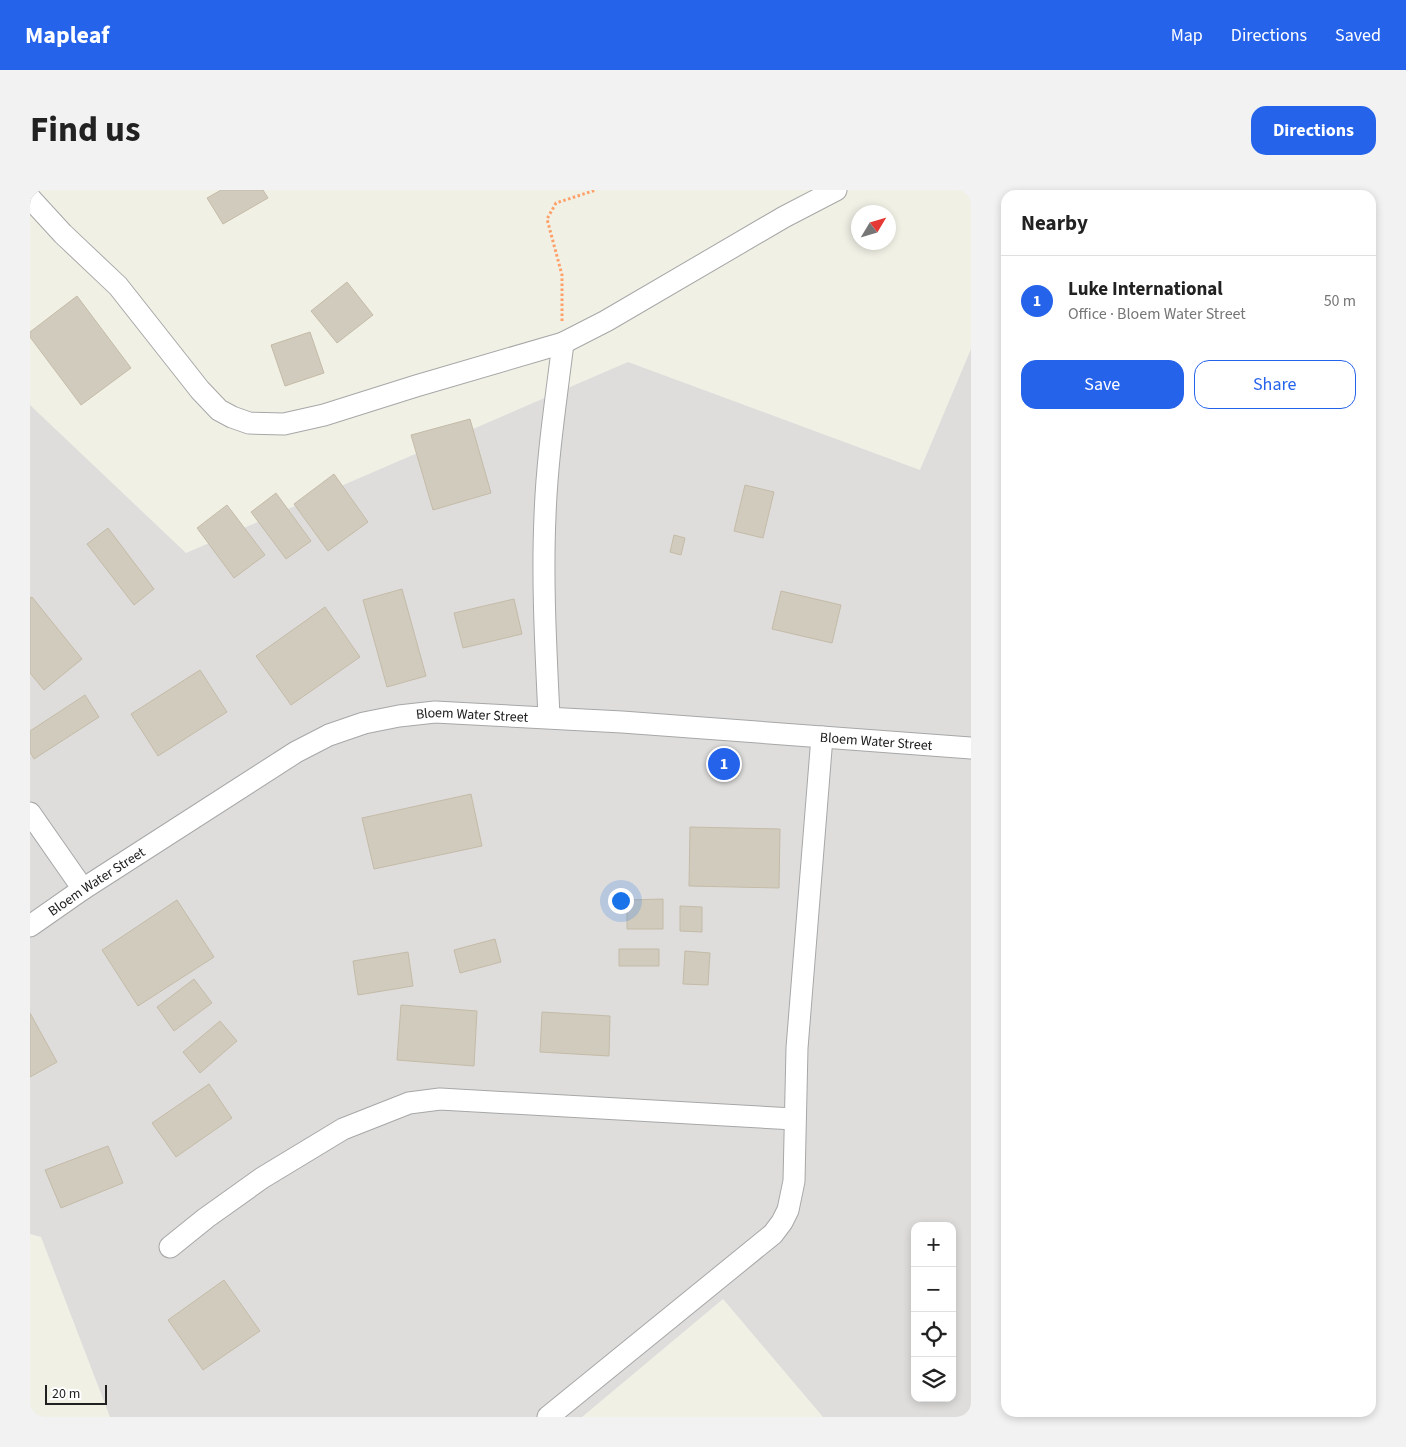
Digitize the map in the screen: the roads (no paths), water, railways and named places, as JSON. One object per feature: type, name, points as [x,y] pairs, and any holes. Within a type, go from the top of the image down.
[{"type":"street","points":[[30,198],[63,234],[118,286],[200,390],[219,410],[248,423],[284,424],[324,415],[563,342],[606,321],[784,217],[836,190]]},
{"type":"street","points":[[549,718],[545,631],[545,517],[563,342]]},
{"type":"street","name":"Bloem Water Street","points":[[30,926],[83,889],[296,752],[329,735],[399,716],[435,712],[549,718],[971,748]]},
{"type":"street","points":[[548,1417],[773,1234],[788,1210],[794,1181],[794,1119],[798,1048],[822,737]]},
{"type":"street","points":[[30,813],[83,889]]},
{"type":"street","points":[[170,1247],[206,1218],[262,1178],[343,1130],[409,1103],[440,1099],[794,1119]]},
{"type":"place","name":"Luke International","points":[[724,764]]}]
